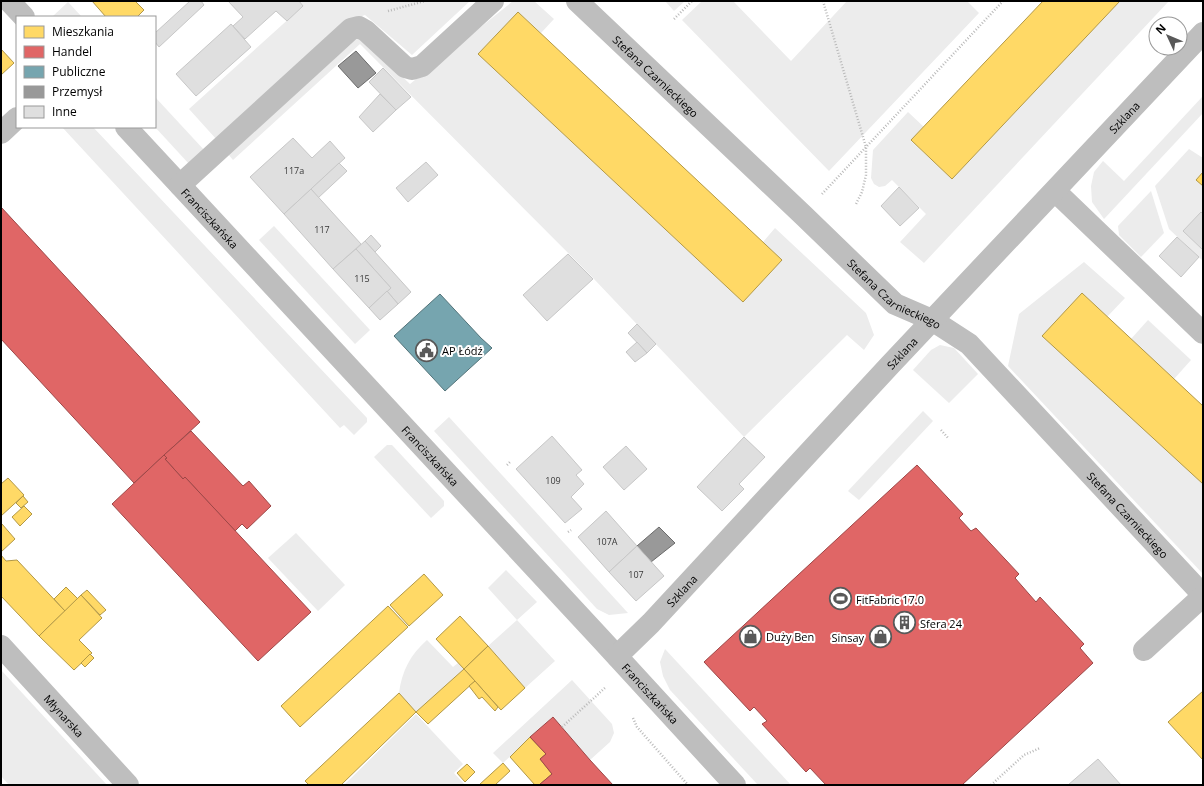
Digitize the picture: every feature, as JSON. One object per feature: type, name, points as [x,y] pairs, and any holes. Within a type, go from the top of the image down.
[{"type":"street","points":[[9,1],[23,16]]},
{"type":"street","points":[[180,185],[351,29],[359,27],[366,31],[405,68],[412,69],[422,66],[493,1]]},
{"type":"street","name":"Stefana Czarnieckiego","points":[[577,1],[895,304],[932,320],[969,344],[1203,595]]},
{"type":"street","name":"Szklana","points":[[617,656],[651,623],[932,320],[1203,33]]},
{"type":"street","points":[[1,133],[16,119]]},
{"type":"street","name":"Franciszkańska","points":[[127,128],[735,785]]},
{"type":"street","points":[[1055,191],[1203,333]]},
{"type":"street","points":[[1144,650],[1203,595]]},
{"type":"street","name":"Młynarska","points":[[1,646],[128,785]]},
{"type":"path","points":[[674,19],[692,1]]},
{"type":"path","points":[[823,1],[866,147],[866,175],[862,192],[856,204]]},
{"type":"path","points":[[803,215],[1003,1]]},
{"type":"path","points":[[941,430],[949,438]]},
{"type":"path","points":[[507,465],[510,462]]},
{"type":"path","points":[[562,727],[608,685]]},
{"type":"path","points":[[991,785],[1024,755],[1040,748]]},
{"type":"shaded area","points":[[299,1],[470,1],[412,55],[365,15],[348,21],[217,140],[189,109],[303,6]]},
{"type":"shaded area","points":[[513,1],[534,1],[554,19],[541,33],[518,12],[478,54],[743,302],[782,260],[763,242],[775,228],[866,313],[874,335],[864,350],[847,335],[744,437],[594,279],[360,44],[233,160],[228,154],[360,36],[410,84]]},
{"type":"shaded area","points":[[665,1],[685,1],[674,11]]},
{"type":"shaded area","points":[[702,1],[733,1],[791,61],[847,1],[967,1],[979,13],[829,171],[682,20]]},
{"type":"shaded area","points":[[1120,1],[1169,1],[1155,16],[1148,16],[1148,23],[924,263],[900,242],[926,214],[892,180],[885,186],[879,187],[874,184],[871,178],[873,150],[908,112],[924,127],[911,141],[952,179]]},
{"type":"shaded area","points":[[68,2],[81,16],[53,16]]},
{"type":"shaded area","points":[[1203,96],[1203,113],[1104,219],[1092,202],[1091,186],[1094,172],[1103,161],[1124,181]]},
{"type":"shaded area","points":[[156,98],[205,151],[190,165],[156,128]]},
{"type":"shaded area","points":[[63,128],[94,128],[367,418],[367,422],[354,435],[344,425],[340,428]]},
{"type":"shaded area","points":[[1189,149],[1203,158],[1203,214],[1201,212],[1183,231],[1203,250],[1203,261],[1169,229],[1155,186]]},
{"type":"shaded area","points":[[1151,191],[1164,233],[1141,257],[1119,235],[1118,226]]},
{"type":"shaded area","points":[[274,226],[370,330],[355,344],[259,240]]},
{"type":"shaded area","points":[[1084,262],[1125,298],[1107,317],[1043,336],[1203,484],[1203,574],[1008,366],[1019,314]]},
{"type":"shaded area","points":[[1148,320],[1191,360],[1174,379],[1131,339]]},
{"type":"shaded area","points":[[940,345],[954,348],[978,374],[949,403],[913,370],[931,350]]},
{"type":"shaded area","points":[[923,411],[933,421],[859,500],[848,491]]},
{"type":"shaded area","points":[[449,417],[628,613],[609,615],[597,609],[434,431]]},
{"type":"shaded area","points":[[387,445],[392,445],[444,501],[444,506],[431,518],[374,457]]},
{"type":"shaded area","points":[[296,533],[345,585],[318,611],[268,558]]},
{"type":"shaded area","points":[[506,570],[537,602],[517,620],[488,588]]},
{"type":"shaded area","points":[[517,620],[555,661],[525,688],[488,646]]},
{"type":"shaded area","points":[[427,640],[453,667],[458,663],[464,669],[416,712],[399,693],[400,685],[411,658]]},
{"type":"shaded area","points":[[665,649],[791,785],[758,785],[670,690],[663,676],[660,662]]},
{"type":"shaded area","points":[[1,670],[107,785],[9,785],[1,776]]},
{"type":"shaded area","points":[[572,680],[612,724],[614,733],[610,742],[590,760],[552,717],[503,763],[493,753]]},
{"type":"shaded area","points":[[416,714],[463,764],[454,773],[465,785],[344,785]]},
{"type":"building: Mieszkania","points":[[92,1],[135,1],[144,10],[138,16],[105,16]]},
{"type":"building: Mieszkania","points":[[1043,1],[1120,1],[952,179],[911,140]]},
{"type":"building: Mieszkania","points":[[518,12],[782,260],[743,302],[478,54]]},
{"type":"building: Mieszkania","points":[[1,49],[14,63],[1,75]]},
{"type":"building: Mieszkania","points":[[1203,172],[1203,186],[1196,180]]},
{"type":"building: Mieszkania","points":[[1082,293],[1203,406],[1203,484],[1042,336]]},
{"type":"building: Mieszkania","points":[[8,478],[24,495],[1,516],[1,484]]},
{"type":"building: Mieszkania","points":[[23,496],[28,502],[21,508],[16,503]]},
{"type":"building: Mieszkania","points":[[24,506],[32,514],[20,526],[12,517]]},
{"type":"building: Mieszkania","points":[[2,524],[15,539],[1,552],[1,525]]},
{"type":"building: Mieszkania","points":[[1,555],[6,561],[17,560],[65,611],[39,636],[1,596]]},
{"type":"building: Mieszkania","points":[[424,574],[443,595],[409,626],[390,605]]},
{"type":"building: Mieszkania","points":[[66,587],[78,599],[65,611],[54,599]]},
{"type":"building: Mieszkania","points":[[87,590],[106,610],[100,615],[81,595]]},
{"type":"building: Mieszkania","points":[[81,595],[102,618],[79,640],[92,653],[74,670],[39,636]]},
{"type":"building: Mieszkania","points":[[388,606],[408,627],[300,727],[281,706]]},
{"type":"building: Mieszkania","points":[[460,616],[488,646],[464,669],[436,639]]},
{"type":"building: Mieszkania","points":[[488,646],[525,688],[501,710],[464,669]]},
{"type":"building: Mieszkania","points":[[90,654],[94,658],[85,667],[81,663]]},
{"type":"building: Mieszkania","points":[[464,669],[475,681],[428,724],[416,712]]},
{"type":"building: Mieszkania","points":[[475,681],[498,707],[495,711],[482,697],[479,699],[469,686]]},
{"type":"building: Mieszkania","points":[[1203,691],[1203,760],[1168,722]]},
{"type":"building: Mieszkania","points":[[399,693],[416,712],[341,785],[309,785],[305,781]]},
{"type":"building: Mieszkania","points":[[530,737],[546,754],[540,759],[552,774],[539,785],[535,785],[510,757]]},
{"type":"building: Mieszkania","points":[[503,763],[510,771],[495,785],[479,785]]},
{"type":"building: Mieszkania","points":[[467,764],[475,772],[465,782],[457,773]]},
{"type":"building: Handel","points":[[1,207],[200,422],[134,483],[1,339]]},
{"type":"building: Handel","points":[[191,431],[243,486],[249,481],[271,506],[247,529],[242,524],[235,531],[185,477],[183,479],[165,459],[167,458],[164,455]]},
{"type":"building: Handel","points":[[164,455],[167,458],[165,459],[183,479],[185,477],[311,612],[258,661],[112,504]]},
{"type":"building: Handel","name":"Sfera 24","points":[[917,465],[963,514],[959,518],[971,531],[976,528],[1019,574],[1015,578],[1036,602],[1040,597],[1084,644],[1080,648],[1093,663],[962,785],[826,785],[810,768],[806,772],[762,724],[767,721],[754,707],[750,711],[704,662]]},
{"type":"building: Handel","points":[[553,717],[613,785],[539,785],[552,774],[540,759],[546,754],[530,737]]},
{"type":"building: Publiczne","points":[[440,294],[492,348],[445,391],[394,336]]},
{"type":"building: Przemysł","points":[[356,51],[376,73],[358,88],[338,66]]},
{"type":"building: Przemysł","points":[[659,527],[675,543],[651,562],[637,546]]},
{"type":"building: Inne","points":[[190,1],[201,1],[204,5],[159,47],[156,43],[156,32]]},
{"type":"building: Inne","points":[[228,1],[299,1],[303,6],[287,21],[276,11],[245,39],[233,26],[243,17]]},
{"type":"building: Inne","points":[[231,24],[251,47],[196,96],[176,74]]},
{"type":"building: Inne","points":[[383,68],[411,97],[396,110],[369,82]]},
{"type":"building: Inne","points":[[380,94],[396,110],[373,132],[359,117]]},
{"type":"building: Inne","points":[[293,138],[312,158],[330,141],[345,158],[284,214],[250,177]]},
{"type":"building: Inne","points":[[426,162],[438,175],[408,202],[396,188]]},
{"type":"building: Inne","points":[[339,163],[347,171],[318,198],[311,189]]},
{"type":"building: Inne","points":[[899,187],[919,208],[900,226],[881,206]]},
{"type":"building: Inne","points":[[311,189],[361,244],[333,269],[284,214]]},
{"type":"building: Inne","points":[[1201,212],[1203,214],[1203,250],[1183,231]]},
{"type":"building: Inne","points":[[371,235],[381,246],[375,252],[365,241]]},
{"type":"building: Inne","points":[[1177,237],[1199,257],[1181,277],[1159,256]]},
{"type":"building: Inne","points":[[365,241],[411,292],[398,304],[387,291],[391,288],[356,249]]},
{"type":"building: Inne","points":[[356,249],[391,288],[369,308],[333,269]]},
{"type":"building: Inne","points":[[568,254],[593,279],[547,321],[523,295]]},
{"type":"building: Inne","points":[[387,291],[398,304],[380,320],[369,308]]},
{"type":"building: Inne","points":[[637,324],[656,344],[647,353],[628,333]]},
{"type":"building: Inne","points":[[637,342],[647,353],[635,362],[626,352]]},
{"type":"building: Inne","points":[[552,436],[582,470],[576,475],[584,484],[571,497],[582,509],[565,523],[516,469]]},
{"type":"building: Inne","points":[[744,437],[765,457],[739,484],[744,489],[722,511],[697,487]]},
{"type":"building: Inne","points":[[626,446],[647,469],[624,490],[603,467]]},
{"type":"building: Inne","points":[[606,511],[637,546],[609,572],[578,537]]},
{"type":"building: Inne","points":[[637,546],[664,576],[636,601],[609,572]]},
{"type":"building: Inne","points":[[1098,759],[1121,785],[1068,785]]},
{"type":"place","name":"AP Łódź","points":[[426,350]]},
{"type":"place","name":"FitFabric 17.0","points":[[841,599]]},
{"type":"place","name":"Sfera 24","points":[[905,623]]},
{"type":"place","name":"Duży Ben","points":[[751,636]]},
{"type":"place","name":"Sinsay","points":[[880,637]]}]
